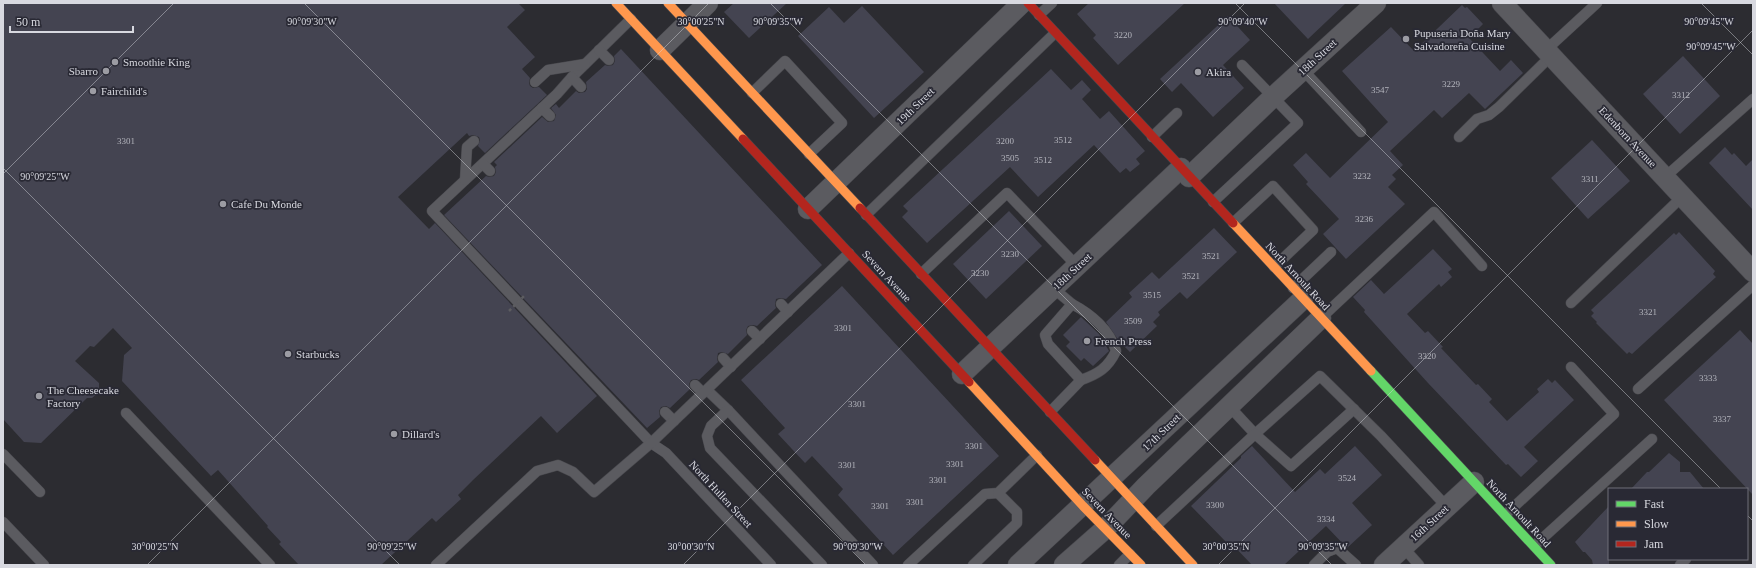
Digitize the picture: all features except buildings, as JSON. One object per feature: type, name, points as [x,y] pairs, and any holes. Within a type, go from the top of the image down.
[{"type":"street","name":"Severn Avenue","points":[[616,3],[1083,506],[1141,565]]},
{"type":"street","points":[[668,3],[1193,565]]},
{"type":"street","points":[[660,50],[708,3]]},
{"type":"street","name":"19th Street","points":[[808,209],[1022,3]]},
{"type":"street","name":"North Arnoult Road","points":[[1028,3],[1551,565]]},
{"type":"street","name":"18th Street","points":[[962,374],[1077,266],[1273,97],[1375,3]]},
{"type":"street","name":"Edenborn Avenue","points":[[1502,3],[1753,272]]},
{"type":"street","name":"17th Street","points":[[1018,565],[1112,479],[1298,293]]},
{"type":"street","points":[[1064,565],[1106,528],[1132,500],[1321,318]]},
{"type":"street","name":"16th Street","points":[[1384,565],[1474,482]]},
{"type":"lane","points":[[1039,15],[1052,3]]},
{"type":"lane","points":[[1459,137],[1477,119],[1489,115],[1499,106],[1597,3]]},
{"type":"lane","points":[[461,199],[453,191],[557,94],[572,77],[631,19]]},
{"type":"lane","points":[[866,214],[1055,33]]},
{"type":"lane","points":[[599,50],[609,60]]},
{"type":"lane","points":[[752,93],[785,61],[842,123],[809,154]]},
{"type":"lane","points":[[535,82],[548,70],[585,64]]},
{"type":"lane","points":[[1213,202],[1298,123],[1242,64]]},
{"type":"lane","points":[[1303,70],[1362,132]]},
{"type":"lane","points":[[572,77],[581,87]]},
{"type":"lane","points":[[1665,177],[1753,99]]},
{"type":"lane","points":[[542,108],[550,116]]},
{"type":"lane","points":[[1152,137],[1177,113]]},
{"type":"lane","points":[[512,136],[520,143]]},
{"type":"lane","points":[[465,180],[467,147],[474,141]]},
{"type":"lane","points":[[483,164],[490,171]]},
{"type":"lane","points":[[1233,223],[1273,186],[1313,230],[1274,267]]},
{"type":"lane","name":"North Hullen Street","points":[[453,191],[432,211],[651,443],[666,453],[771,565]]},
{"type":"lane","points":[[921,274],[1007,193],[1077,266]]},
{"type":"lane","points":[[1571,303],[1683,196]]},
{"type":"lane","points":[[1321,318],[1434,212],[1482,266]]},
{"type":"lane","points":[[1298,293],[1331,252]]},
{"type":"lane","points":[[436,565],[537,471],[558,465],[573,472],[594,492],[651,443],[788,312],[814,279],[849,253]]},
{"type":"lane","points":[[1638,389],[1753,285]]},
{"type":"lane","points":[[1050,412],[1081,380],[1097,374],[1111,361],[1116,351],[1113,340],[1087,312],[1072,304],[1053,288]]},
{"type":"lane","points":[[781,304],[788,312]]},
{"type":"lane","points":[[1072,304],[1045,335],[1048,344],[1081,380]]},
{"type":"lane","points":[[752,331],[760,339]]},
{"type":"lane","points":[[723,358],[731,367]]},
{"type":"lane","points":[[1505,515],[1614,414],[1571,367]]},
{"type":"lane","points":[[1156,526],[1320,376],[1382,436],[1447,507]]},
{"type":"lane","points":[[695,385],[728,410],[873,565]]},
{"type":"lane","points":[[1230,406],[1255,434],[1291,466],[1354,409]]},
{"type":"lane","points":[[728,410],[711,426],[707,436],[710,448],[822,565]]},
{"type":"lane","points":[[665,412],[674,421]]},
{"type":"lane","points":[[126,413],[270,565]]},
{"type":"lane","points":[[1534,546],[1652,439]]},
{"type":"lane","points":[[3,454],[40,492]]},
{"type":"lane","points":[[908,565],[985,494],[998,493],[1036,455]]},
{"type":"lane","points":[[973,565],[1017,523],[1017,512],[998,493]]},
{"type":"lane","points":[[3,522],[44,565]]},
{"type":"lane","points":[[1314,565],[1327,552],[1337,548],[1356,565]]},
{"type":"lane","points":[[1403,548],[1419,565]]},
{"type":"lane","points":[[1119,565],[1130,554]]},
{"type":"path","points":[[509,311],[524,296]]},
{"type":"traffic: fast","points":[[1371,371],[1551,565]]},
{"type":"traffic: slow","points":[[616,3],[743,139]]},
{"type":"traffic: slow","points":[[668,3],[860,208]]},
{"type":"traffic: slow","points":[[1233,223],[1371,371]]},
{"type":"traffic: slow","points":[[969,382],[1083,506],[1141,565]]},
{"type":"traffic: slow","points":[[1095,460],[1193,565]]},
{"type":"traffic: jam","points":[[1028,3],[1233,223]]},
{"type":"traffic: jam","points":[[743,139],[969,382]]},
{"type":"traffic: jam","points":[[860,208],[1095,460]]},
{"type":"place","name":"Pupuseria Doña Mary Salvadoreña Cuisine","points":[[1406,39]]},
{"type":"place","name":"Smoothie King","points":[[115,62]]},
{"type":"place","name":"Sbarro","points":[[106,71]]},
{"type":"place","name":"Akira","points":[[1198,72]]},
{"type":"place","name":"Fairchild's","points":[[93,91]]},
{"type":"place","name":"Cafe Du Monde","points":[[223,204]]},
{"type":"place","name":"French Press","points":[[1087,341]]},
{"type":"place","name":"Starbucks","points":[[288,354]]},
{"type":"place","name":"The Cheesecake Factory","points":[[39,396]]},
{"type":"place","name":"Dillard's","points":[[394,434]]}]
